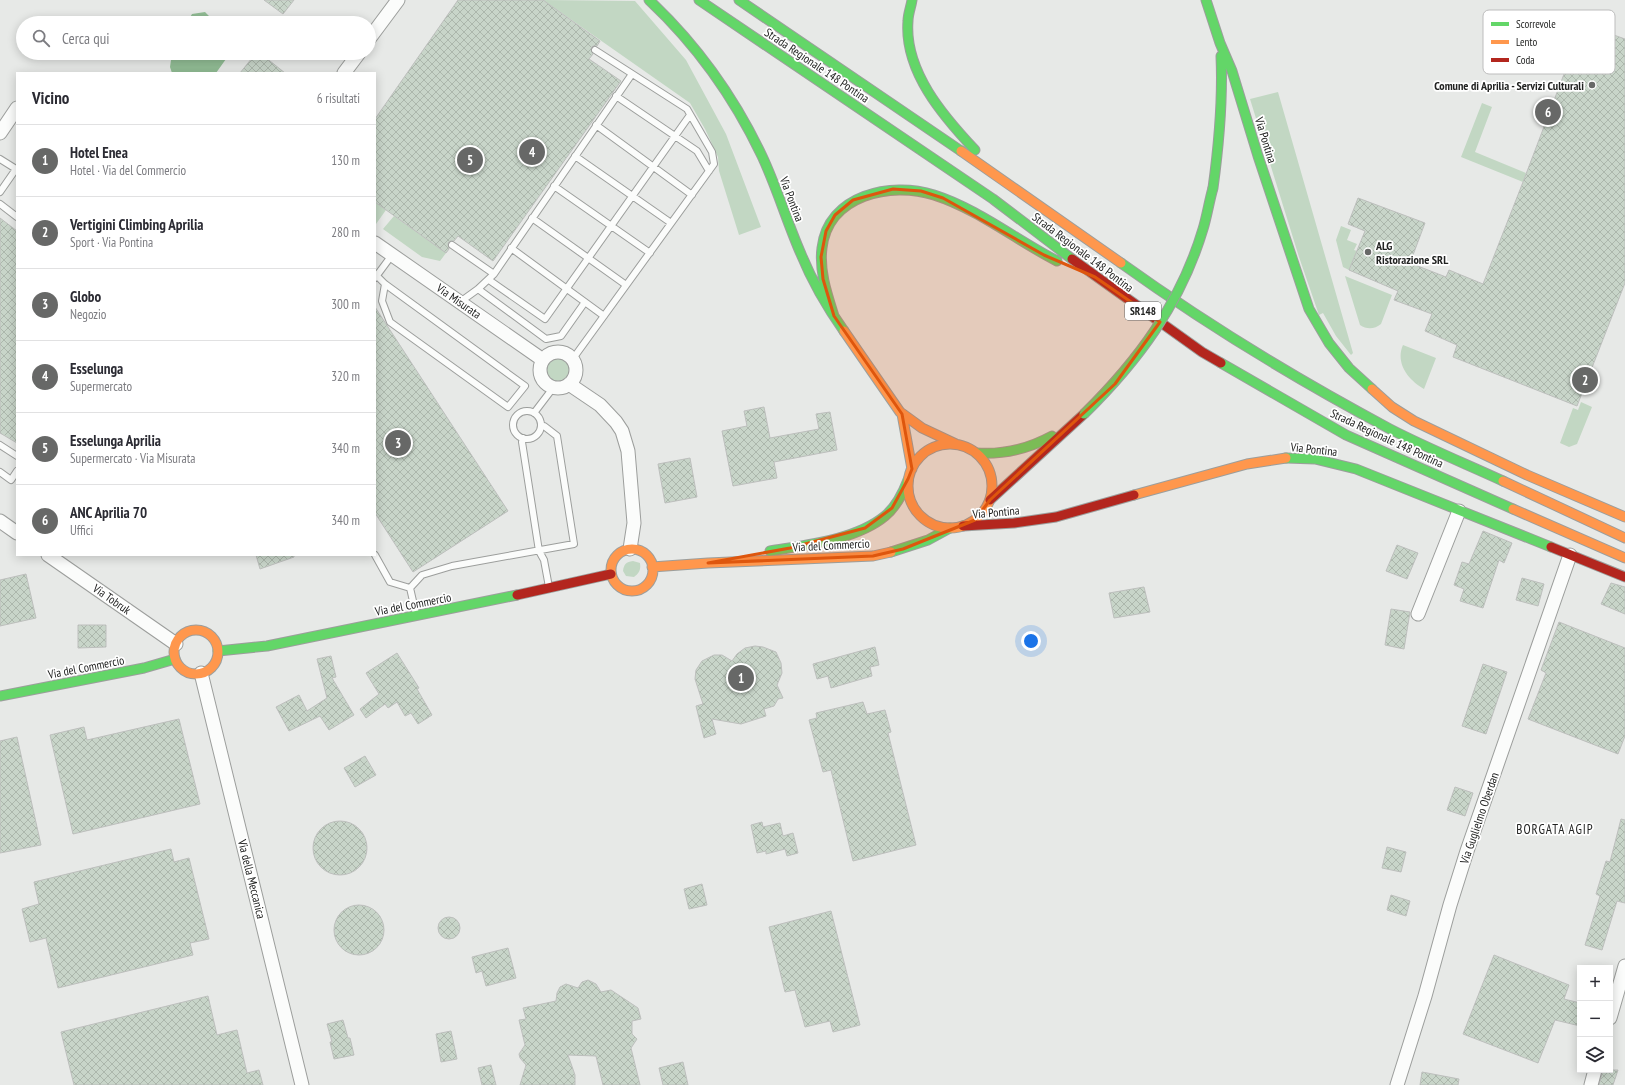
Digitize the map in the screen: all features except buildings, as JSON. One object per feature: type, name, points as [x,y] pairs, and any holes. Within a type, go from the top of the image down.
[{"type":"main road","name":"Via Pontina","points":[[649,0],[674,24],[698,52],[733,104],[762,156],[802,256],[834,316],[862,359],[902,414],[922,429],[938,438],[956,444]]},
{"type":"main road","name":"Strada Regionale 148 Pontina","points":[[699,0],[993,199],[1095,277],[1202,352],[1346,435],[1625,558]]},
{"type":"main road","name":"Strada Regionale 148 Pontina","points":[[739,0],[1038,204],[1156,288],[1288,371],[1391,429],[1625,538]]},
{"type":"main road","points":[[912,0],[908,27],[912,54],[921,78],[933,100],[955,129],[982,156],[1038,204]]},
{"type":"main road","points":[[990,500],[1115,384],[1143,349],[1166,313],[1189,267],[1203,230],[1213,188],[1219,140],[1221,103],[1220,43],[1206,0]]},
{"type":"main road","name":"Via Pontina","points":[[1220,43],[1234,78],[1304,296],[1321,331],[1340,358],[1375,393],[1399,413],[1520,472],[1625,517]]},
{"type":"main road","points":[[834,316],[822,279],[822,248],[826,231],[835,215],[846,205],[861,196],[882,190],[913,190],[933,194],[943,198],[971,212],[1044,254],[1095,277]]},
{"type":"main road","name":"Via Pontina","points":[[902,414],[912,469]]},
{"type":"main road","points":[[976,453],[999,454],[1029,447],[1042,442],[1065,429],[1084,414]]},
{"type":"main road","points":[[945,444],[956,444],[967,447],[976,453],[985,462],[991,474],[993,487],[990,500],[984,511],[975,520],[963,526],[950,528],[933,525],[920,516],[910,501],[908,490],[908,479],[917,460],[924,453],[934,447],[945,444]]},
{"type":"main road","name":"Via Pontina","points":[[963,526],[1014,523],[1056,516],[1247,464],[1288,458],[1309,458],[1342,464],[1625,576]]},
{"type":"main road","name":"Via del Commercio","points":[[708,563],[790,548],[865,528],[885,516],[904,489],[908,479]]},
{"type":"main road","name":"Via del Commercio","points":[[652,567],[708,563],[873,556],[903,549],[928,540],[950,528]]},
{"type":"main road","points":[[630,549],[637,550],[647,555],[651,561],[652,567],[653,572],[647,585],[634,591],[620,587],[613,579],[611,574],[611,565],[614,559],[619,553],[630,549]]},
{"type":"main road","name":"Via del Commercio","points":[[218,651],[267,646],[611,574]]},
{"type":"main road","points":[[192,630],[200,630],[211,635],[216,641],[218,651],[214,665],[208,670],[194,674],[186,672],[180,667],[175,659],[174,651],[179,638],[185,633],[192,630]]},
{"type":"main road","name":"Via del Commercio","points":[[0,696],[144,668],[175,659]]},
{"type":"street","points":[[376,30],[398,0]]},
{"type":"street","points":[[345,72],[354,60]]},
{"type":"street","points":[[0,132],[16,109]]},
{"type":"street","name":"Via Misurata","points":[[376,244],[543,360]]},
{"type":"street","points":[[559,352],[565,354],[572,360],[576,367],[576,374],[569,384],[564,387],[553,388],[547,385],[540,376],[540,365],[548,356],[559,352]]},
{"type":"street","points":[[569,384],[600,405],[616,422],[622,431],[628,452],[634,523],[630,549]]},
{"type":"street","points":[[1418,614],[1459,511]]},
{"type":"street","points":[[0,521],[16,532]]},
{"type":"street","name":"Via Guglielmo Oberdan","points":[[1397,1085],[1426,996],[1450,904],[1467,851],[1570,555]]},
{"type":"street","name":"Via Tobruk","points":[[49,556],[176,644]]},
{"type":"street","name":"Via della Meccanica","points":[[201,673],[302,1085]]},
{"type":"street","points":[[1613,1008],[1625,966]]},
{"type":"street","points":[[1591,1085],[1594,1073]]},
{"type":"lane","points":[[572,360],[714,164],[712,152],[687,109],[595,50]]},
{"type":"lane","points":[[460,302],[478,289],[494,274],[632,74]]},
{"type":"lane","points":[[616,96],[697,151],[709,171]]},
{"type":"lane","points":[[488,280],[545,320],[690,115]]},
{"type":"lane","points":[[596,125],[692,194]]},
{"type":"lane","points":[[575,156],[671,224]]},
{"type":"lane","points":[[0,159],[16,170],[0,192]]},
{"type":"lane","points":[[554,186],[650,253]]},
{"type":"lane","points":[[0,204],[16,216]]},
{"type":"lane","points":[[532,218],[626,285]]},
{"type":"lane","points":[[452,245],[494,274]]},
{"type":"lane","points":[[512,248],[604,316]]},
{"type":"lane","points":[[392,254],[376,276],[525,386],[508,407]]},
{"type":"lane","points":[[385,284],[382,301],[390,322],[508,407],[518,413],[529,411],[538,416],[541,426],[539,432],[535,436],[523,438],[515,433],[513,428],[515,417],[518,413]]},
{"type":"lane","points":[[478,289],[546,339],[561,336],[585,302]]},
{"type":"lane","points":[[534,413],[553,388]]},
{"type":"lane","points":[[410,588],[422,575],[452,566],[574,544],[557,436],[544,426],[541,426]]},
{"type":"lane","points":[[523,438],[522,442],[539,551],[544,560],[549,588]]},
{"type":"lane","points":[[0,445],[16,455]]},
{"type":"lane","points":[[0,472],[11,480],[16,472]]},
{"type":"lane","points":[[376,556],[390,582],[410,588]]},
{"type":"lane","points":[[410,588],[416,615]]},
{"type":"highlighted area","points":[[893,189],[921,191],[943,198],[1044,255],[1095,277],[1160,322],[1115,384],[990,500],[975,520],[903,549],[873,556],[708,563],[790,548],[865,528],[892,508],[912,469],[902,414],[834,316],[823,279],[821,257],[826,231],[835,215],[853,200]]},
{"type":"shaded area","points":[[543,0],[635,1],[686,60],[726,134],[761,227],[739,235],[719,171],[718,157],[705,129],[690,103]]},
{"type":"shaded area","points":[[205,12],[209,16],[191,16],[192,14]]},
{"type":"shaded area","points":[[171,60],[225,60],[217,72],[172,72],[170,67]]},
{"type":"shaded area","points":[[1278,92],[1353,353],[1351,355],[1336,336],[1323,313],[1319,315],[1299,257],[1250,99]]},
{"type":"shaded area","points":[[1482,103],[1492,107],[1475,152],[1526,173],[1523,182],[1461,157]]},
{"type":"shaded area","points":[[376,203],[386,210],[376,224]]},
{"type":"shaded area","points":[[394,216],[446,253],[440,261],[422,257],[383,229]]},
{"type":"shaded area","points":[[1341,226],[1351,230],[1347,240],[1357,244],[1354,250],[1357,251],[1349,270],[1343,267],[1336,240]]},
{"type":"shaded area","points":[[1345,276],[1392,295],[1379,326],[1368,328],[1360,325]]},
{"type":"shaded area","points":[[1403,345],[1436,358],[1424,389],[1413,381],[1404,370],[1401,358]]},
{"type":"shaded area","points":[[554,359],[562,359],[569,366],[569,374],[562,381],[554,381],[547,374],[547,366]]},
{"type":"shaded area","points":[[1581,402],[1592,407],[1577,444],[1569,447],[1560,443],[1573,408],[1578,410]]},
{"type":"shaded area","points":[[633,561],[640,563],[639,571],[634,577],[626,576],[623,571],[624,567],[627,563]]},
{"type":"traffic: fast","points":[[649,0],[683,35],[713,73],[739,113],[762,156],[810,274],[844,331]]},
{"type":"traffic: fast","points":[[699,0],[993,199],[1072,259]]},
{"type":"traffic: fast","points":[[739,0],[961,151]]},
{"type":"traffic: fast","points":[[912,0],[908,18],[908,40],[912,57],[919,75],[928,92],[950,123],[975,150]]},
{"type":"traffic: fast","points":[[1206,0],[1220,43],[1232,71],[1258,156],[1309,309],[1329,343],[1349,368],[1372,389]]},
{"type":"traffic: fast","points":[[1213,188],[1220,122],[1221,56]]},
{"type":"traffic: fast","points":[[1084,414],[1104,394],[1140,352],[1170,306],[1183,282],[1194,256],[1213,188]]},
{"type":"traffic: fast","points":[[834,316],[824,282],[821,257],[822,248],[827,230],[836,215],[849,204],[864,196],[899,190],[917,191],[934,195],[981,216],[1057,261]]},
{"type":"traffic: fast","points":[[1121,263],[1186,308],[1321,391],[1404,436],[1503,481]]},
{"type":"traffic: fast","points":[[1221,363],[1346,435],[1513,509]]},
{"type":"traffic: fast","points":[[976,453],[1006,452],[1025,448],[1052,436]]},
{"type":"traffic: fast","points":[[1286,458],[1315,459],[1356,469],[1551,547]]},
{"type":"traffic: fast","points":[[770,551],[815,544],[860,531],[885,516],[893,508],[908,480]]},
{"type":"traffic: fast","points":[[891,552],[928,540],[950,528]]},
{"type":"traffic: fast","points":[[218,651],[267,646],[517,595]]},
{"type":"traffic: fast","points":[[0,696],[144,668],[175,659]]},
{"type":"traffic: slow","points":[[961,151],[1121,263]]},
{"type":"traffic: slow","points":[[844,331],[900,412],[922,428],[956,444]]},
{"type":"traffic: slow","points":[[1372,389],[1392,407],[1414,421],[1527,475],[1625,517]]},
{"type":"traffic: slow","points":[[902,414],[912,469]]},
{"type":"traffic: slow","points":[[950,444],[966,447],[980,456],[989,470],[992,486],[989,502],[980,516],[966,525],[950,528],[934,525],[920,516],[911,502],[908,486],[911,470],[920,456],[934,447],[950,444]]},
{"type":"traffic: slow","points":[[1134,495],[1247,464],[1286,458]]},
{"type":"traffic: slow","points":[[1503,481],[1625,538]]},
{"type":"traffic: slow","points":[[1513,509],[1625,558]]},
{"type":"traffic: slow","points":[[632,549],[647,555],[653,570],[647,585],[632,591],[617,585],[611,570],[617,555],[632,549]]},
{"type":"traffic: slow","points":[[652,567],[708,563],[873,556],[891,552]]},
{"type":"traffic: slow","points":[[196,630],[208,634],[214,640],[218,652],[214,664],[208,670],[196,674],[184,670],[178,664],[174,652],[178,640],[184,634],[196,630]]},
{"type":"traffic: jam","points":[[1072,259],[1202,352],[1221,363]]},
{"type":"traffic: jam","points":[[990,500],[1084,414]]},
{"type":"traffic: jam","points":[[963,526],[1014,523],[1056,517],[1134,495]]},
{"type":"traffic: jam","points":[[1551,547],[1625,577]]},
{"type":"traffic: jam","points":[[517,595],[611,574]]},
{"type":"place","name":"Comune di Aprilia - Servizi Culturali","points":[[1592,85]]},
{"type":"place","name":"ANC Aprilia 70","points":[[1548,112]]},
{"type":"place","name":"Esselunga","points":[[532,152]]},
{"type":"place","name":"Esselunga Aprilia","points":[[470,160]]},
{"type":"place","name":"ALG Ristorazione SRL","points":[[1368,252]]},
{"type":"place","name":"Vertigini Climbing Aprilia","points":[[1585,380]]},
{"type":"place","name":"Globo","points":[[398,443]]},
{"type":"place","name":"Hotel Enea","points":[[741,678]]},
{"type":"district","name":"BORGATA AGIP","points":[[1555,829]]}]
